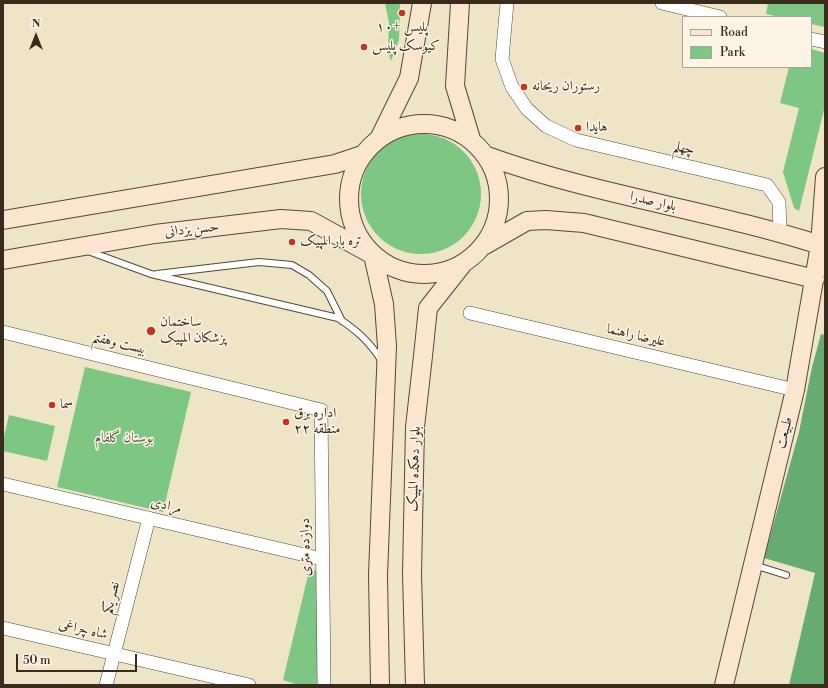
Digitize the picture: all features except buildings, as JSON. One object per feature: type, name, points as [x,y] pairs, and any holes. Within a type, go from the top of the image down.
[{"type":"main road","points":[[380,137],[409,78],[422,3]]},
{"type":"main road","points":[[460,3],[455,86],[470,139]]},
{"type":"main road","points":[[378,683],[378,575],[387,346],[384,304],[373,256],[359,238],[350,218],[348,196],[352,174],[362,154],[380,137],[402,126],[426,123],[450,127],[470,139],[487,156],[497,178],[500,201],[496,225],[484,246]]},
{"type":"main road","points":[[3,220],[335,164],[362,154]]},
{"type":"main road","name":"بلوار صدرا","points":[[487,156],[545,176],[780,232],[820,245]]},
{"type":"main road","name":"طبیعت","points":[[724,685],[795,390],[820,245],[825,177]]},
{"type":"main road","name":"حسن یزدانی","points":[[3,260],[155,234],[281,219],[311,221],[393,268],[416,274],[440,273],[462,265]]},
{"type":"main road","points":[[462,265],[484,246],[527,221],[546,220],[584,223],[815,279]]},
{"type":"main road","points":[[3,265],[30,256]]},
{"type":"main road","name":"بلوار دهکده المپیک","points":[[415,685],[412,574],[415,427],[428,308],[462,265]]},
{"type":"street","name":"چهلم","points":[[507,3],[502,59],[512,87],[527,109],[546,126],[576,140],[767,185],[779,202],[780,232]]},
{"type":"street","points":[[662,3],[716,16]]},
{"type":"street","points":[[812,39],[825,42]]},
{"type":"street","name":"علیرضا راهنما","points":[[470,313],[795,390]]},
{"type":"street","name":"بیست وهفتم","points":[[3,332],[321,410]]},
{"type":"street","name":"دوازده متری","points":[[321,410],[324,685]]},
{"type":"street","name":"مرادی","points":[[3,484],[322,559]]},
{"type":"street","name":"نصر یکم","points":[[106,685],[149,518]]},
{"type":"street","name":"شاه چراغی","points":[[3,628],[248,685]]},
{"type":"lane","points":[[77,247],[151,274],[338,318],[357,330],[371,345],[386,368]]},
{"type":"lane","points":[[151,274],[259,262],[292,265],[309,275],[326,291],[342,321]]},
{"type":"lane","points":[[753,565],[786,575]]},
{"type":"green space","points":[[385,3],[400,3],[399,40],[391,61],[388,52],[389,23]]},
{"type":"green space","points":[[768,3],[825,3],[825,27],[812,24],[812,16],[775,16],[766,14]]},
{"type":"green space","points":[[812,49],[825,53],[825,106],[799,211],[794,208],[783,172],[799,108],[780,103],[789,68],[812,68]]},
{"type":"green space","points":[[421,134],[444,138],[464,151],[477,171],[481,194],[477,217],[464,237],[444,250],[421,254],[398,250],[378,237],[365,217],[361,194],[365,171],[378,151],[398,138]]},
{"type":"green space","points":[[821,334],[825,335],[825,685],[789,685],[815,573],[764,558],[799,432],[812,367]]},
{"type":"green space","name":"بوستان گلفام","points":[[85,367],[191,392],[163,512],[57,487]]},
{"type":"green space","points":[[9,415],[55,426],[47,461],[3,451],[3,441]]},
{"type":"green space","points":[[310,567],[318,572],[318,685],[298,685],[283,680]]},
{"type":"place","name":"پلیس +۱۰","points":[[402,13]]},
{"type":"place","name":"کیوسک پلیس","points":[[364,47]]},
{"type":"place","name":"رستوران ریحانه","points":[[524,87]]},
{"type":"place","name":"هایدا","points":[[578,128]]},
{"type":"place","name":"تره بار المپیک","points":[[292,242]]},
{"type":"place","name":"ساختمان پزشکان المپیک","points":[[151,331]]},
{"type":"place","name":"سما","points":[[52,405]]},
{"type":"place","name":"اداره برق منطقه ۲۲","points":[[286,422]]}]
